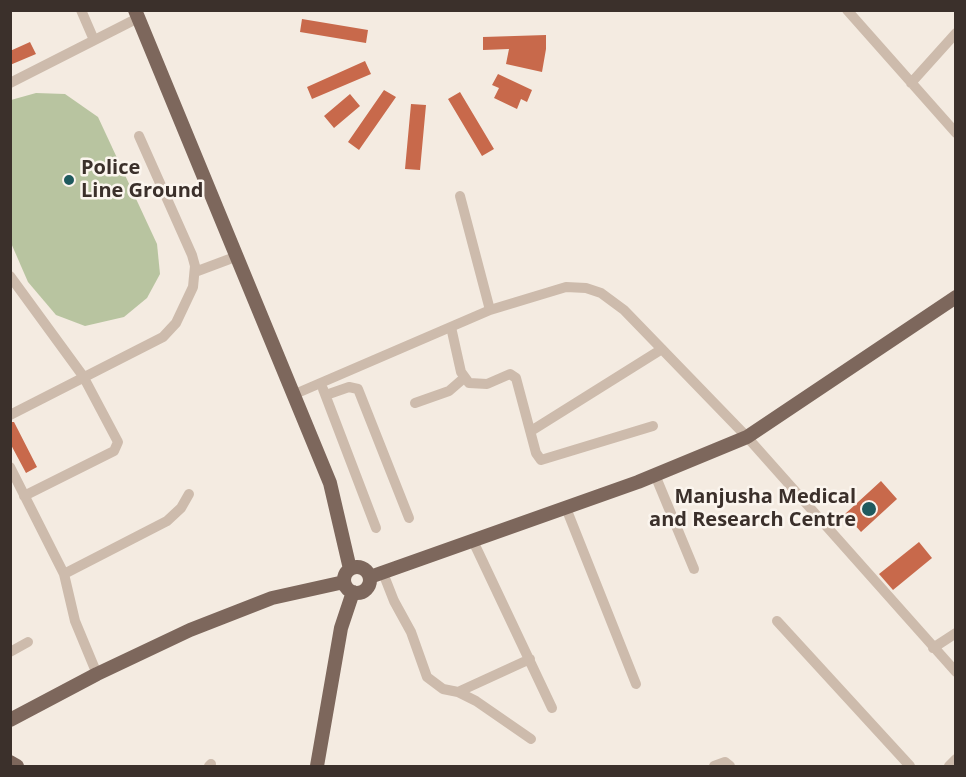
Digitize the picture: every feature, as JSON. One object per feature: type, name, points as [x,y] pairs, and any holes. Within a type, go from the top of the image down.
[{"type":"main road","points":[[136,14],[330,483],[349,581],[317,766]]},
{"type":"main road","points":[[349,581],[360,592],[367,588],[376,575],[655,475],[747,436],[956,297]]},
{"type":"main road","points":[[10,720],[97,674],[190,630],[244,608],[299,590],[349,581],[362,567],[376,575]]},
{"type":"main road","points":[[10,762],[17,766]]},
{"type":"street","points":[[81,10],[94,40]]},
{"type":"street","points":[[847,10],[956,133]]},
{"type":"street","points":[[10,83],[94,40],[136,14]]},
{"type":"street","points":[[911,83],[956,33]]},
{"type":"street","points":[[10,414],[83,376],[152,344],[171,331],[193,287],[195,272],[192,255],[139,136]]},
{"type":"street","points":[[460,196],[490,310]]},
{"type":"street","points":[[195,272],[236,257]]},
{"type":"street","points":[[10,276],[83,376],[116,437],[117,447],[24,496]]},
{"type":"street","points":[[295,394],[490,310],[566,287],[586,288],[601,293],[624,310],[747,436],[956,672]]},
{"type":"street","points":[[451,327],[464,378],[469,382],[481,385],[513,375],[538,457],[544,460],[653,426]]},
{"type":"street","points":[[531,430],[662,349]]},
{"type":"street","points":[[415,404],[448,390],[464,378]]},
{"type":"street","points":[[321,383],[375,528]]},
{"type":"street","points":[[326,395],[349,387],[358,389],[409,518]]},
{"type":"street","points":[[10,467],[64,574],[75,621],[97,674]]},
{"type":"street","points":[[655,475],[694,570]]},
{"type":"street","points":[[64,574],[167,521],[181,508],[189,494]]},
{"type":"street","points":[[566,508],[636,684]]},
{"type":"street","points":[[473,541],[552,708]]},
{"type":"street","points":[[376,575],[411,632],[427,677],[442,689],[458,692],[531,739]]},
{"type":"street","points":[[777,621],[910,766]]},
{"type":"street","points":[[933,648],[956,633]]},
{"type":"street","points":[[10,652],[28,642]]},
{"type":"street","points":[[458,692],[530,658]]},
{"type":"street","points":[[949,766],[956,759]]},
{"type":"street","points":[[714,766],[724,762],[730,766]]},
{"type":"green space","name":"Police Line Ground","points":[[36,93],[65,94],[98,117],[157,244],[160,274],[147,298],[124,317],[85,326],[56,315],[28,282],[11,243],[11,100]]},
{"type":"building","points":[[302,19],[368,30],[366,43],[300,32]]},
{"type":"building","points":[[546,35],[542,72],[506,64],[509,49],[483,50],[483,37]]},
{"type":"building","points":[[30,42],[36,54],[10,65],[10,51]]},
{"type":"building","points":[[365,61],[371,74],[312,99],[307,87]]},
{"type":"building","points":[[498,74],[532,90],[527,102],[521,99],[517,109],[494,98],[499,88],[492,85]]},
{"type":"building","points":[[384,90],[396,97],[359,150],[348,142]]},
{"type":"building","points":[[460,92],[494,149],[482,156],[448,99]]},
{"type":"building","points":[[350,94],[360,106],[334,128],[324,116]]},
{"type":"building","points":[[411,104],[426,105],[420,170],[405,169]]},
{"type":"building","points":[[10,422],[14,422],[37,467],[26,473],[10,443]]},
{"type":"building","points":[[881,481],[897,499],[861,532],[845,514]]},
{"type":"building","points":[[919,542],[932,558],[893,590],[879,574]]},
{"type":"place","name":"Police Line Ground","points":[[69,180]]},
{"type":"place","name":"Manjusha Medical and Research Centre","points":[[869,509]]}]
